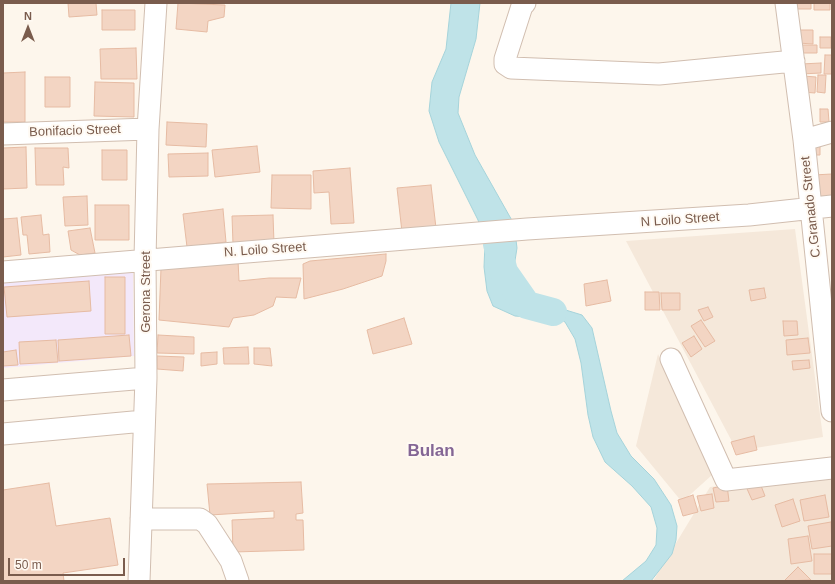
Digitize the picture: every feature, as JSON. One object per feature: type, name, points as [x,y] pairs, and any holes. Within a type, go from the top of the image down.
[{"type":"street","name":"Gerona Street","points":[[139,581],[146,378],[145,259],[148,129],[156,3]]},
{"type":"street","points":[[525,3],[522,6],[504,59],[505,64],[511,68],[659,74],[794,61]]},
{"type":"street","name":"C.Granado Street","points":[[786,3],[804,140],[832,411]]},
{"type":"street","name":"Bonifacio Street","points":[[3,134],[148,129]]},
{"type":"street","points":[[804,140],[832,132]]},
{"type":"street","name":"N Loilo Street","points":[[527,229],[749,215],[832,206]]},
{"type":"street","name":"N. Loilo Street","points":[[3,272],[145,259],[527,229]]},
{"type":"street","points":[[671,359],[726,480],[832,468]]},
{"type":"street","points":[[3,390],[146,378]]},
{"type":"street","points":[[3,434],[144,421]]},
{"type":"street","points":[[141,519],[200,519],[207,524],[231,561],[238,581]]},
{"type":"shaded area","points":[[795,229],[823,437],[737,451],[626,241]]},
{"type":"shaded area","points":[[133,271],[134,356],[3,368],[3,282]]},
{"type":"shaded area","points":[[658,354],[712,475],[682,502],[636,446]]},
{"type":"shaded area","points":[[831,473],[832,581],[653,581],[710,487]]},
{"type":"water","points":[[451,3],[480,3],[476,39],[459,97],[458,113],[475,155],[514,224],[517,248],[514,267],[508,283],[510,293],[582,315],[592,328],[617,433],[631,456],[654,479],[671,505],[677,526],[676,540],[672,554],[651,581],[622,581],[646,561],[656,545],[657,528],[651,507],[632,486],[605,462],[593,437],[588,415],[581,363],[575,339],[565,322],[557,317],[542,318],[515,316],[493,306],[487,291],[484,267],[485,243],[478,220],[439,142],[429,111],[432,82],[446,49]]},
{"type":"building","points":[[68,3],[96,3],[97,15],[69,17]]},
{"type":"building","points":[[178,3],[225,5],[224,17],[208,21],[207,32],[176,29]]},
{"type":"building","points":[[797,3],[811,3],[811,9],[797,9]]},
{"type":"building","points":[[814,3],[830,3],[830,10],[814,10]]},
{"type":"building","points":[[102,10],[135,10],[135,30],[102,30]]},
{"type":"building","points":[[799,30],[813,30],[813,44],[798,43]]},
{"type":"building","points":[[820,37],[831,37],[831,48],[820,48]]},
{"type":"building","points":[[800,45],[817,45],[817,53],[800,53]]},
{"type":"building","points":[[136,48],[137,79],[101,79],[100,49]]},
{"type":"building","points":[[825,55],[832,55],[832,74],[824,74]]},
{"type":"building","points":[[821,63],[821,73],[801,74],[801,64]]},
{"type":"building","points":[[25,72],[25,122],[3,122],[3,73]]},
{"type":"building","points":[[818,75],[826,75],[825,93],[817,92]]},
{"type":"building","points":[[803,76],[816,77],[815,93],[802,92]]},
{"type":"building","points":[[45,77],[70,77],[70,107],[45,107]]},
{"type":"building","points":[[95,82],[134,83],[134,117],[94,116]]},
{"type":"building","points":[[820,109],[828,109],[829,122],[820,122]]},
{"type":"building","points":[[167,122],[207,124],[206,147],[166,145]]},
{"type":"building","points":[[812,144],[820,144],[820,155],[812,155]]},
{"type":"building","points":[[257,146],[260,172],[215,177],[212,150]]},
{"type":"building","points":[[26,147],[27,188],[3,189],[3,148]]},
{"type":"building","points":[[35,148],[68,148],[69,168],[63,167],[64,185],[36,185]]},
{"type":"building","points":[[102,150],[127,150],[127,180],[102,180]]},
{"type":"building","points":[[208,153],[208,176],[169,177],[168,154]]},
{"type":"building","points":[[350,168],[354,223],[331,224],[329,192],[314,193],[313,171]]},
{"type":"building","points":[[832,174],[832,198],[815,199],[813,175]]},
{"type":"building","points":[[272,175],[311,175],[311,209],[271,208]]},
{"type":"building","points":[[431,185],[436,228],[402,232],[397,188]]},
{"type":"building","points":[[87,196],[88,225],[65,226],[63,197]]},
{"type":"building","points":[[95,205],[129,205],[129,240],[95,240]]},
{"type":"building","points":[[223,209],[226,242],[187,247],[183,214]]},
{"type":"building","points":[[41,215],[43,235],[49,234],[50,252],[29,254],[27,235],[23,235],[21,217]]},
{"type":"building","points":[[273,215],[274,243],[233,244],[232,216]]},
{"type":"building","points":[[17,218],[21,255],[3,257],[3,219]]},
{"type":"building","points":[[90,228],[95,253],[80,255],[71,250],[68,231]]},
{"type":"building","points":[[386,254],[386,261],[382,276],[343,289],[304,299],[303,264],[310,261]]},
{"type":"building","points":[[238,260],[239,281],[269,278],[301,278],[296,298],[276,297],[273,306],[254,315],[233,318],[229,327],[159,320],[161,268]]},
{"type":"building","points":[[105,277],[125,277],[125,334],[105,334]]},
{"type":"building","points":[[607,280],[611,301],[586,306],[584,284]]},
{"type":"building","points":[[89,281],[91,311],[7,317],[4,287]]},
{"type":"building","points":[[764,288],[766,298],[751,301],[749,290]]},
{"type":"building","points":[[645,292],[659,292],[660,310],[645,310]]},
{"type":"building","points":[[661,293],[680,293],[680,310],[662,310]]},
{"type":"building","points":[[708,307],[713,317],[704,321],[698,310]]},
{"type":"building","points":[[404,318],[412,344],[373,354],[367,330]]},
{"type":"building","points":[[701,320],[715,341],[705,347],[691,326]]},
{"type":"building","points":[[783,321],[797,321],[798,335],[784,336]]},
{"type":"building","points":[[129,335],[131,356],[59,361],[58,340]]},
{"type":"building","points":[[158,335],[194,337],[194,354],[157,353]]},
{"type":"building","points":[[694,336],[702,349],[691,357],[682,343]]},
{"type":"building","points":[[808,338],[810,353],[787,355],[786,340]]},
{"type":"building","points":[[56,340],[58,362],[20,364],[19,342]]},
{"type":"building","points":[[248,347],[249,364],[224,364],[223,348]]},
{"type":"building","points":[[254,348],[270,348],[272,366],[254,364]]},
{"type":"building","points":[[16,350],[18,365],[3,366],[3,352]]},
{"type":"building","points":[[217,352],[217,364],[201,366],[201,353]]},
{"type":"building","points":[[157,356],[184,357],[183,371],[157,369]]},
{"type":"building","points":[[809,360],[810,368],[793,370],[792,361]]},
{"type":"building","points":[[754,436],[757,450],[736,455],[731,442]]},
{"type":"building","points":[[758,478],[765,496],[752,500],[744,482]]},
{"type":"building","points":[[301,482],[303,513],[296,514],[296,520],[303,520],[304,550],[233,552],[232,520],[274,518],[274,511],[210,515],[207,484]]},
{"type":"building","points":[[49,483],[56,526],[110,518],[118,565],[63,573],[64,581],[3,581],[3,490]]},
{"type":"building","points":[[727,485],[729,501],[716,502],[713,488]]},
{"type":"building","points":[[712,494],[714,508],[701,511],[697,496]]},
{"type":"building","points":[[693,495],[698,512],[683,516],[678,500]]},
{"type":"building","points":[[825,495],[829,517],[804,521],[800,500]]},
{"type":"building","points":[[793,499],[800,521],[782,527],[775,505]]},
{"type":"building","points":[[831,522],[832,546],[812,549],[808,526]]},
{"type":"building","points":[[808,536],[812,561],[791,564],[788,539]]},
{"type":"building","points":[[814,554],[832,554],[832,574],[814,574]]},
{"type":"building","points":[[798,567],[811,580],[784,581]]},
{"type":"waterway","points":[[497,244],[504,272],[527,305],[553,312]]},
{"type":"district","name":"Bulan","points":[[431,451]]}]
